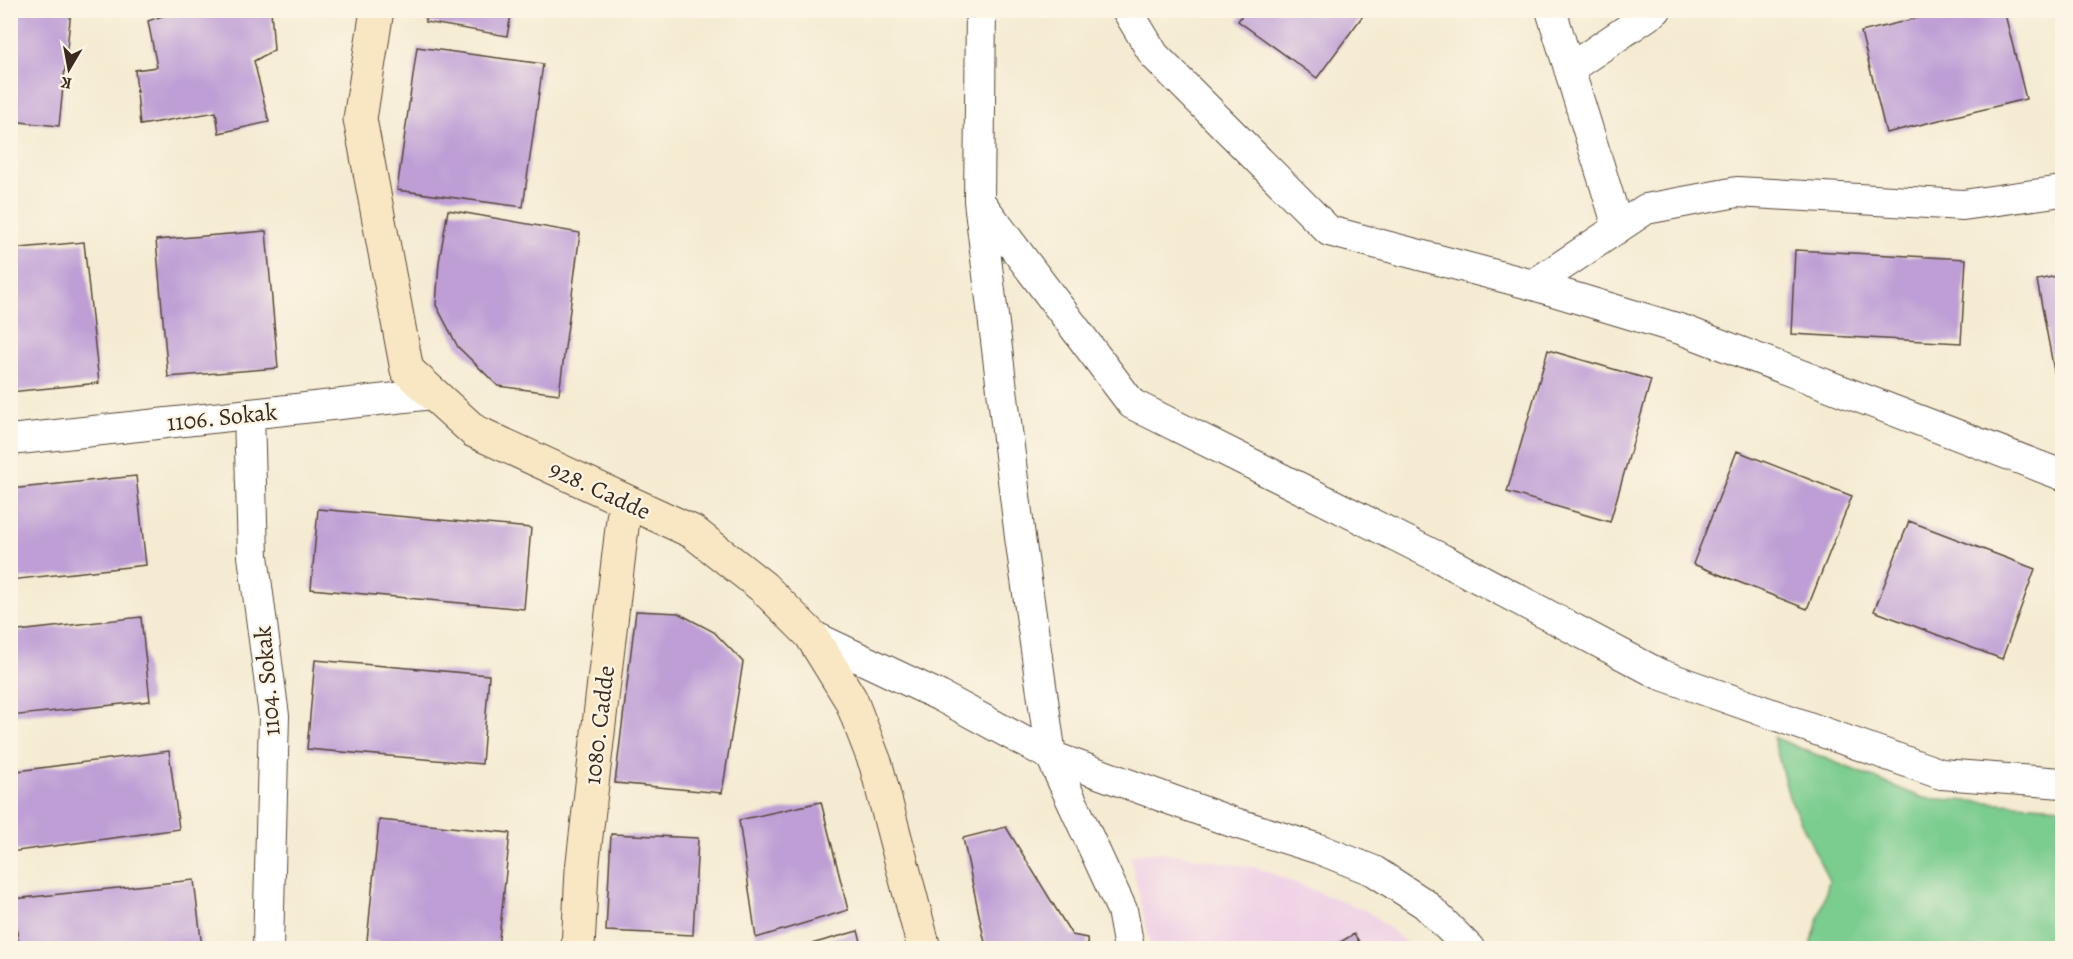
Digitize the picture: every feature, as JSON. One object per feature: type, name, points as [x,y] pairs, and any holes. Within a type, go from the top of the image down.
[{"type":"street","name":"928. Cadde","points":[[377,10],[360,119],[407,370],[474,431],[693,532],[763,587],[811,636],[851,700],[876,765],[924,948]]},
{"type":"street","points":[[981,10],[979,201],[1020,537],[1051,756],[1122,910],[1129,948]]},
{"type":"street","points":[[1126,10],[1154,55],[1329,231],[1533,285],[1683,330],[2062,475]]},
{"type":"street","points":[[1551,10],[1618,227]]},
{"type":"street","points":[[1569,69],[1656,10]]},
{"type":"street","points":[[1533,285],[1646,209],[1737,192],[1963,205],[2062,191]]},
{"type":"street","points":[[979,201],[1132,404],[1442,560],[1659,674],[1941,774],[2062,783]]},
{"type":"street","name":"1106. Sokak","points":[[10,440],[433,394]]},
{"type":"street","name":"1104. Sokak","points":[[249,414],[253,556],[274,716],[268,948]]},
{"type":"street","name":"1080. Cadde","points":[[578,948],[582,870],[625,502]]},
{"type":"street","points":[[811,636],[940,696],[1051,756],[1232,822],[1319,849],[1374,871],[1425,904],[1469,948]]},
{"type":"shaded area","points":[[1162,852],[1257,868],[1369,912],[1413,948],[1151,948],[1130,855]]},
{"type":"green space","points":[[1773,737],[1923,798],[2062,807],[2062,948],[1810,948],[1829,881],[1789,797]]},
{"type":"building","points":[[10,10],[71,10],[59,126],[10,121]]},
{"type":"building","points":[[180,10],[271,10],[274,50],[254,61],[269,122],[219,133],[216,112],[140,125],[135,70],[157,67],[148,21]]},
{"type":"building","points":[[427,10],[512,10],[507,36],[425,22]]},
{"type":"building","points":[[1245,10],[1367,10],[1317,78],[1238,21]]},
{"type":"building","points":[[1950,10],[2004,10],[2026,99],[1886,133],[1861,32]]},
{"type":"building","points":[[417,47],[543,64],[523,207],[397,190]]},
{"type":"building","points":[[448,210],[580,233],[559,394],[498,386],[458,347],[436,305],[439,262]]},
{"type":"building","points":[[266,231],[278,368],[168,377],[156,240]]},
{"type":"building","points":[[84,242],[99,383],[10,392],[10,249]]},
{"type":"building","points":[[1795,250],[1966,259],[1961,343],[1791,334]]},
{"type":"building","points":[[2062,275],[2062,408],[2061,408],[2037,280]]},
{"type":"building","points":[[1548,350],[1651,380],[1610,522],[1507,492]]},
{"type":"building","points":[[1737,451],[1852,496],[1807,609],[1693,564]]},
{"type":"building","points":[[136,476],[146,565],[10,580],[10,489]]},
{"type":"building","points":[[318,509],[531,528],[524,609],[311,589]]},
{"type":"building","points":[[1909,521],[2035,569],[2002,659],[1874,611]]},
{"type":"building","points":[[636,611],[678,613],[714,632],[743,662],[722,793],[615,783]]},
{"type":"building","points":[[141,617],[150,701],[10,716],[10,632]]},
{"type":"building","points":[[315,660],[489,675],[482,764],[307,749]]},
{"type":"building","points":[[169,751],[179,829],[10,852],[10,772]]},
{"type":"building","points":[[821,802],[848,910],[756,938],[739,820]]},
{"type":"building","points":[[379,820],[510,833],[498,948],[444,948],[367,941]]},
{"type":"building","points":[[1006,827],[1072,935],[1087,938],[1088,948],[986,948],[963,838]]},
{"type":"building","points":[[611,834],[698,838],[693,935],[606,931]]},
{"type":"building","points":[[194,880],[202,948],[19,948],[13,899]]},
{"type":"building","points":[[858,931],[863,948],[797,948]]},
{"type":"building","points":[[1354,934],[1363,948],[1330,948]]}]
